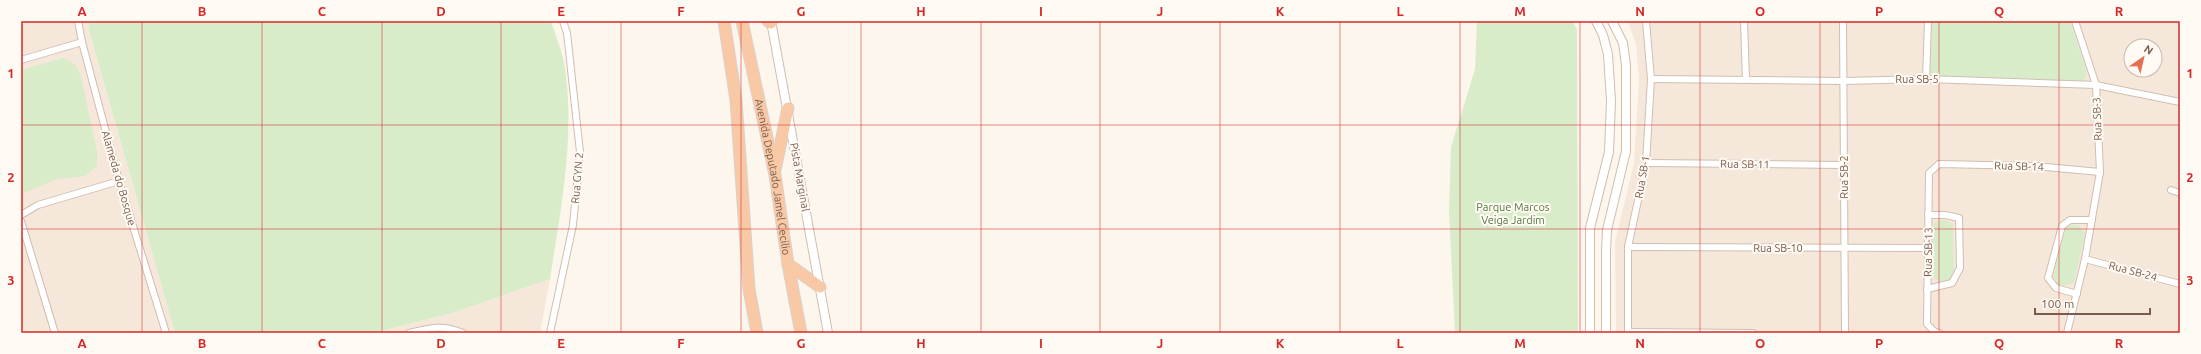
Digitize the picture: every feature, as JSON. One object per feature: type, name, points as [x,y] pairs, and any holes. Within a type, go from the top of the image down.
[{"type":"highway","name":"Avenida Deputado Jamel Cecilio","points":[[724,21],[736,100],[749,289],[757,333]]},
{"type":"highway","name":"Avenida Deputado Jamel Cecilio","points":[[742,21],[775,175],[788,264],[801,333]]},
{"type":"highway","points":[[775,175],[788,108]]},
{"type":"highway","points":[[788,264],[820,287]]},
{"type":"street","name":"Alameda do Bosque","points":[[78,21],[82,42],[119,181],[166,333]]},
{"type":"street","name":"Rua GYN 2","points":[[550,333],[573,225],[580,152],[568,34],[563,21]]},
{"type":"street","points":[[1590,333],[1590,228],[1609,152],[1611,101],[1608,54],[1603,35],[1596,21]]},
{"type":"street","points":[[1606,333],[1606,251],[1608,230],[1626,151],[1626,65],[1623,43],[1612,21]]},
{"type":"street","name":"Rua SB-1","points":[[1628,333],[1628,247],[1646,163],[1651,79],[1646,21]]},
{"type":"street","points":[[1744,21],[1746,80]]},
{"type":"street","name":"Rua SB-2","points":[[1843,21],[1845,333]]},
{"type":"street","points":[[1926,79],[1928,21]]},
{"type":"street","name":"Rua SB-3","points":[[2067,333],[2085,258],[2100,172],[2096,85],[2075,21]]},
{"type":"street","name":"Pista Marginal","points":[[770,22],[788,108],[828,333]]},
{"type":"street","points":[[21,60],[82,42]]},
{"type":"street","name":"Rua SB-5","points":[[1651,79],[1926,79],[2096,85],[2180,102]]},
{"type":"street","name":"Rua SB-11","points":[[1646,163],[1844,166]]},
{"type":"street","name":"Rua SB-14","points":[[1939,164],[2035,166],[2100,172]]},
{"type":"street","name":"Rua SB-13","points":[[1937,333],[1927,324],[1927,289],[1929,173],[1939,164]]},
{"type":"street","points":[[21,215],[38,205],[119,181]]},
{"type":"street","points":[[2171,190],[2180,193]]},
{"type":"street","name":"Rua SB-13","points":[[1927,289],[1952,283],[1960,268],[1959,218],[1945,215],[1928,215]]},
{"type":"street","points":[[2077,294],[2056,288],[2048,278],[2062,226],[2070,220],[2092,220]]},
{"type":"street","points":[[21,221],[55,333]]},
{"type":"street","name":"Rua SB-10","points":[[1628,247],[1844,249],[1928,248]]},
{"type":"street","name":"Rua SB-24","points":[[2085,258],[2180,284]]},
{"type":"street","points":[[409,333],[435,326],[452,328],[463,333]]},
{"type":"street","points":[[1628,333],[1753,333]]},
{"type":"shaded area","points":[[21,21],[89,21],[89,30],[175,333],[21,333]]},
{"type":"shaded area","points":[[1628,21],[2180,21],[2180,333],[1616,333],[1615,242],[1634,163],[1639,78],[1636,45]]},
{"type":"shaded area","points":[[550,279],[540,333],[373,333],[452,313]]},
{"type":"green space","points":[[89,21],[551,21],[564,62],[567,89],[568,143],[559,225],[550,279],[452,313],[373,333],[175,333],[89,30]]},
{"type":"green space","name":"Parque Marcos Veiga Jardim","points":[[1477,21],[1573,21],[1577,30],[1578,333],[1455,333],[1449,211],[1451,147],[1475,69]]},
{"type":"green space","points":[[1932,21],[2070,21],[2087,72],[2086,77],[2082,82],[1934,76],[1930,71]]},
{"type":"green space","points":[[63,58],[76,65],[81,76],[97,151],[97,166],[85,176],[57,179],[21,194],[21,70]]},
{"type":"green space","points":[[1942,220],[1948,221],[1953,225],[1954,272],[1949,280],[1944,281],[1937,280],[1932,276],[1932,227],[1936,222]]},
{"type":"green space","points":[[2073,225],[2079,226],[2085,233],[2074,282],[2064,286],[2058,284],[2053,276],[2066,227]]}]
